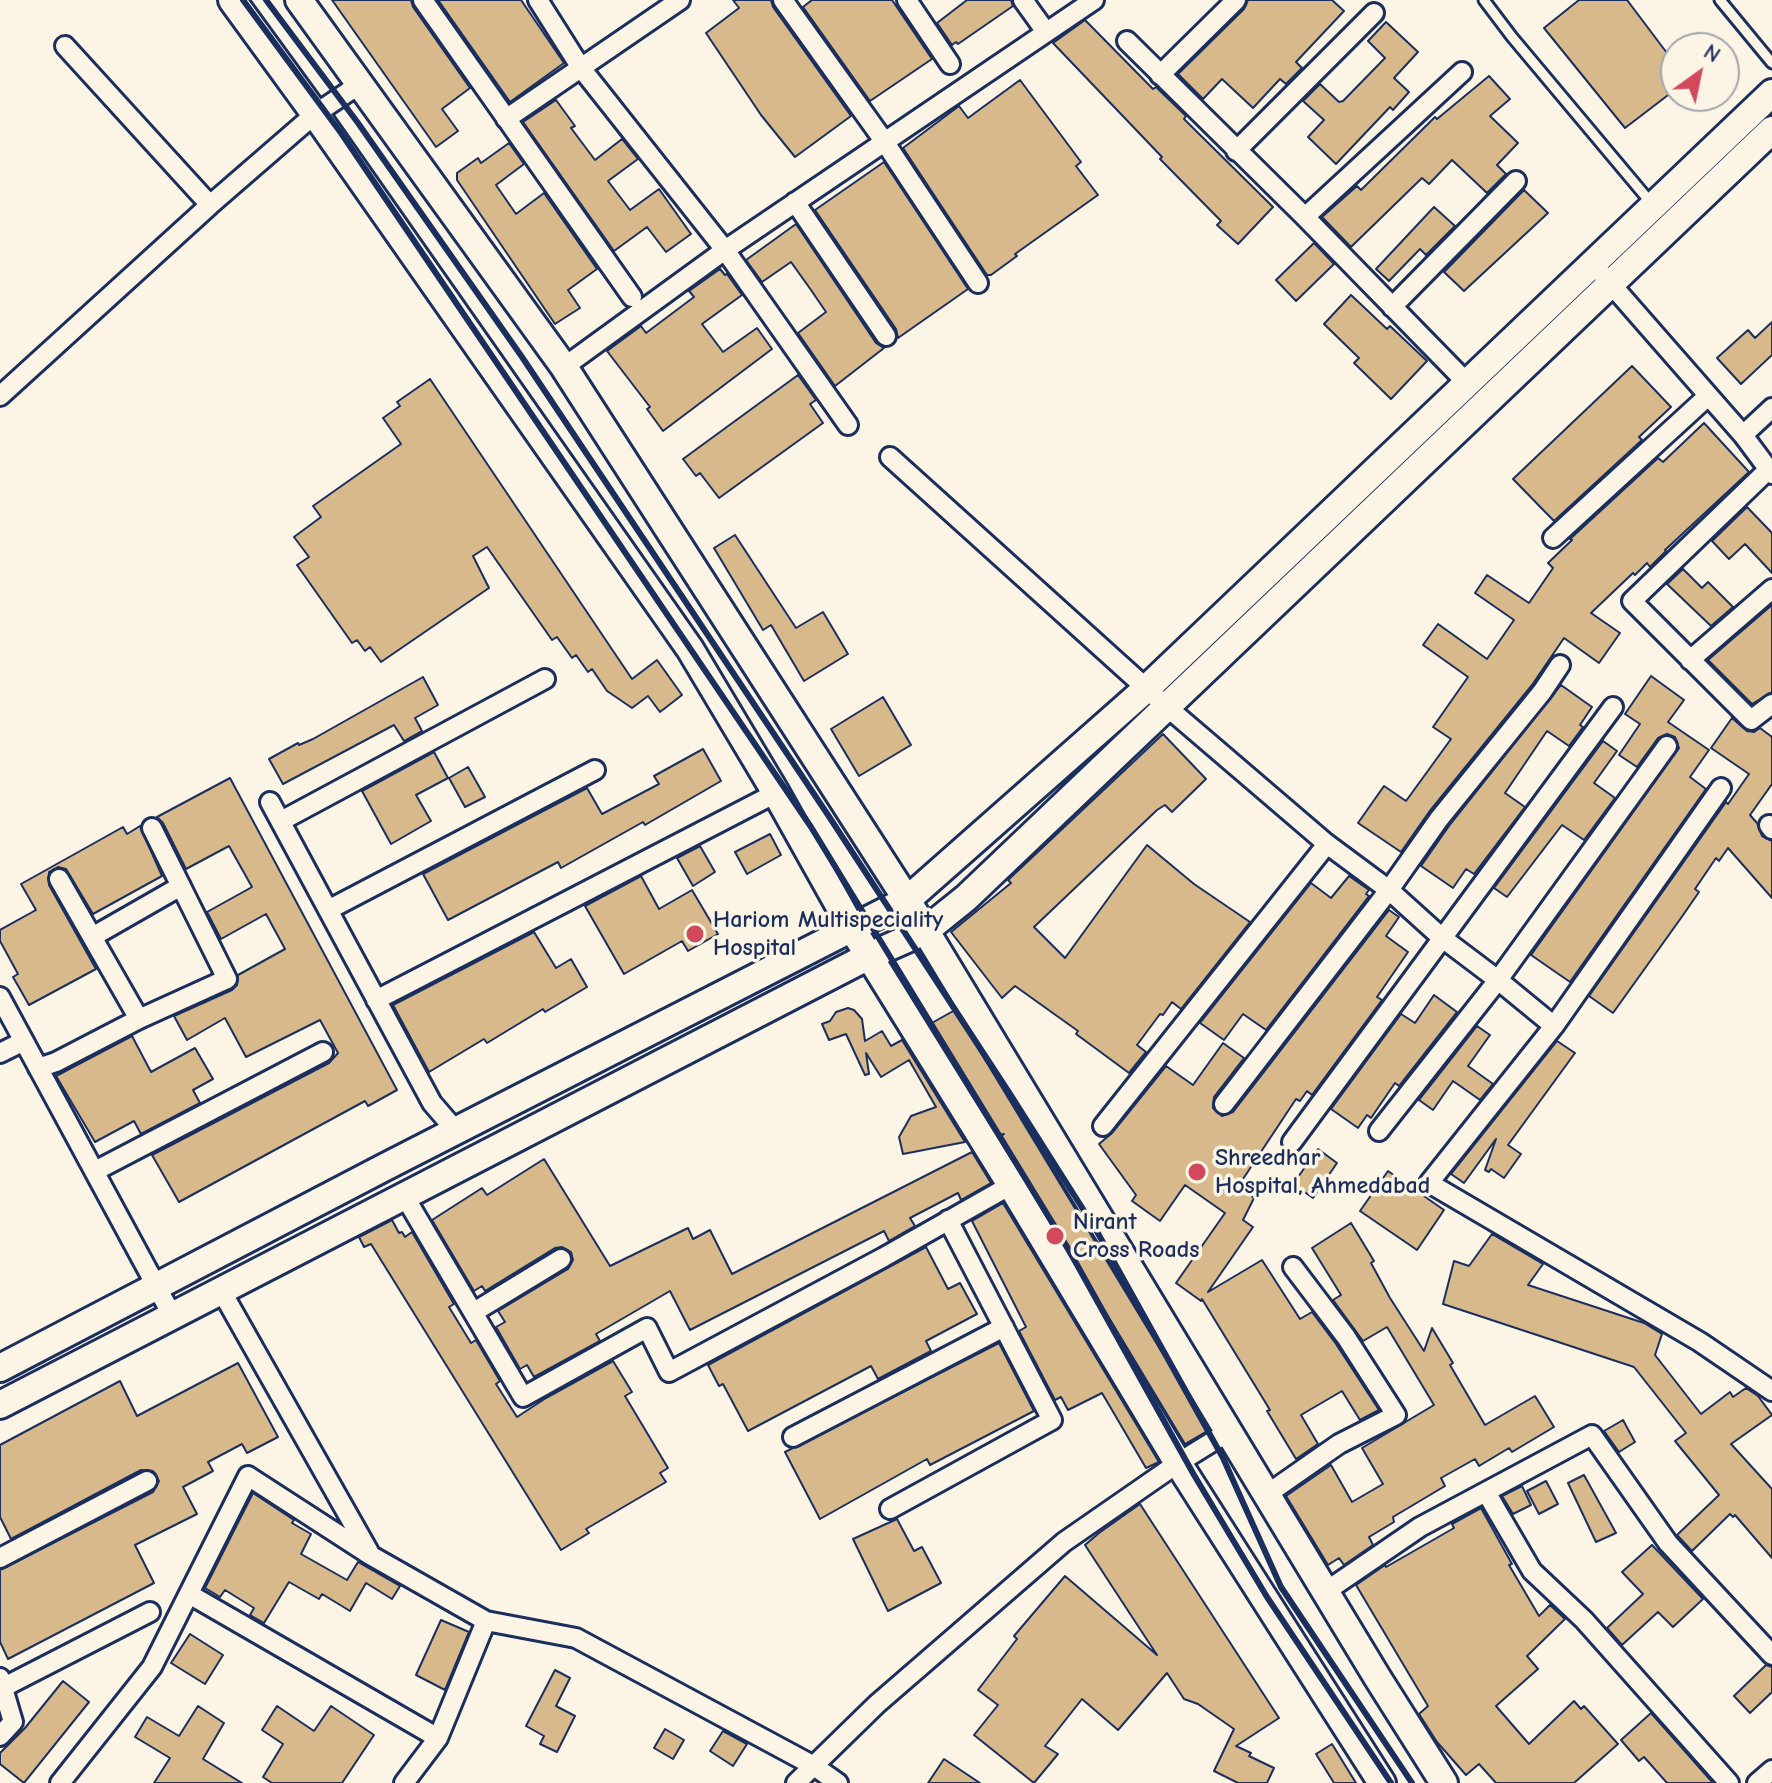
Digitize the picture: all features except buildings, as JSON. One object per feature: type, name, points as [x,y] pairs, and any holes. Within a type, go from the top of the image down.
[{"type":"street","points":[[232,0],[690,649],[851,927],[1178,1463],[1382,1783]]},
{"type":"street","points":[[299,0],[564,367],[907,900],[1266,1495],[1444,1783]]},
{"type":"street","points":[[423,0],[632,297]]},
{"type":"street","points":[[538,0],[581,68],[725,250],[848,425]]},
{"type":"street","points":[[506,119],[680,0]]},
{"type":"street","points":[[783,0],[884,141],[978,283]]},
{"type":"street","points":[[907,0],[950,64]]},
{"type":"street","points":[[1023,0],[1046,32]]},
{"type":"street","points":[[564,367],[725,250],[1094,0]]},
{"type":"street","points":[[1160,75],[1236,0]]},
{"type":"street","points":[[1236,151],[1374,13]]},
{"type":"street","points":[[1127,41],[1467,383]]},
{"type":"street","points":[[65,46],[210,205]]},
{"type":"street","points":[[1305,217],[1462,72]]},
{"type":"street","points":[[0,396],[315,114],[360,84]]},
{"type":"street","points":[[0,1405],[869,956],[925,931],[966,898],[1167,707],[1602,275],[1654,207],[1772,93]]},
{"type":"street","points":[[0,1368],[907,900],[1146,689],[1467,383],[1602,275],[1772,130]]},
{"type":"street","points":[[1392,307],[1516,181]]},
{"type":"street","points":[[795,202],[886,336]]},
{"type":"street","points":[[1602,275],[1743,435],[1770,472],[1632,601],[1751,720],[1772,704]]},
{"type":"street","points":[[1553,538],[1708,396]]},
{"type":"street","points":[[1743,435],[1772,408]]},
{"type":"street","points":[[890,457],[1167,707],[1327,844],[1389,890],[1441,937],[1554,1026]]},
{"type":"street","points":[[1690,660],[1772,589]]},
{"type":"street","points":[[1224,1104],[1389,890],[1439,819],[1542,692],[1560,665]]},
{"type":"street","points":[[281,821],[545,679]]},
{"type":"street","points":[[1292,1142],[1613,707]]},
{"type":"street","points":[[1379,1131],[1498,980],[1667,746]]},
{"type":"street","points":[[328,910],[595,770]]},
{"type":"street","points":[[1721,788],[1554,1026],[1429,1183],[1700,1342],[1772,1391]]},
{"type":"street","points":[[376,1000],[776,793]]},
{"type":"street","points":[[270,802],[432,1103],[457,1132]]},
{"type":"street","points":[[38,1068],[227,979],[152,828]]},
{"type":"street","points":[[1103,1126],[1327,844]]},
{"type":"street","points":[[59,879],[139,1019]]},
{"type":"street","points":[[92,937],[181,886]]},
{"type":"street","points":[[0,997],[173,1317]]},
{"type":"street","points":[[0,1053],[24,1041]]},
{"type":"street","points":[[95,1171],[323,1052]]},
{"type":"street","points":[[405,1197],[523,1397],[647,1328],[669,1372],[1011,1185]]},
{"type":"street","points":[[890,1509],[1052,1420],[948,1220]]},
{"type":"street","points":[[474,1312],[561,1259]]},
{"type":"street","points":[[1266,1495],[1339,1444],[1396,1415],[1346,1337],[1293,1267]]},
{"type":"street","points":[[222,1292],[370,1555]]},
{"type":"street","points":[[793,1437],[1004,1327]]},
{"type":"street","points":[[796,1783],[877,1704],[1064,1542],[1228,1432]]},
{"type":"street","points":[[1325,1592],[1420,1527],[1592,1435],[1668,1543],[1772,1655]]},
{"type":"street","points":[[60,1783],[152,1667],[248,1476],[370,1555],[486,1621],[576,1638],[814,1766],[838,1783]]},
{"type":"street","points":[[0,1558],[147,1481]]},
{"type":"street","points":[[1486,1492],[1532,1571],[1584,1620],[1729,1783]]},
{"type":"street","points":[[189,1594],[438,1738]]},
{"type":"street","points":[[0,1736],[13,1722],[2,1685],[150,1612]]},
{"type":"street","points":[[404,1783],[438,1738],[486,1621]]},
{"type":"street","points":[[1757,1783],[1772,1770]]},
{"type":"lane","points":[[1484,0],[1654,207]]},
{"type":"lane","points":[[1720,0],[1772,63]]},
{"type":"railway","points":[[243,0],[341,133],[811,827],[1066,1245],[1194,1475],[1267,1597],[1391,1783]]},
{"type":"railway","points":[[266,0],[358,123],[522,357],[1010,1094],[1095,1228],[1223,1458],[1281,1587],[1412,1783]]},
{"type":"place","name":"Hariom Multispeciality Hospital","points":[[695,934]]},
{"type":"place","name":"Shreedhar Hospital, Ahmedabad","points":[[1197,1172]]},
{"type":"place","name":"Nirant Cross Roads","points":[[1055,1236]]}]
